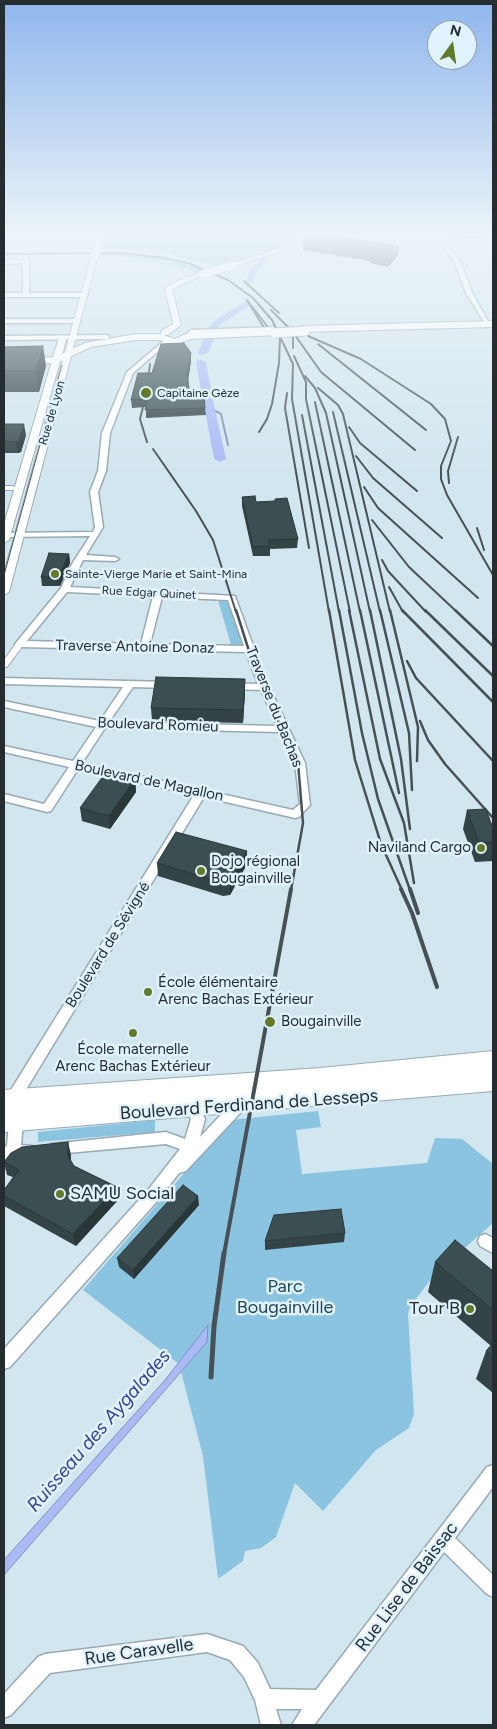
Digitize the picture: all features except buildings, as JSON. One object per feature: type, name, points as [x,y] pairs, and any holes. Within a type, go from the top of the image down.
[{"type":"highway","points":[[8,1111],[116,1095],[290,1088],[493,1070]]},
{"type":"main road","points":[[4,360],[65,346],[79,348],[104,340],[164,336],[181,341],[184,332],[491,324]]},
{"type":"street","name":"Rue de Lyon","points":[[4,537],[65,346],[79,316]]},
{"type":"street","points":[[4,665],[65,589],[80,557],[95,536],[99,527],[94,492],[102,472],[106,433],[130,372],[164,336],[184,332],[175,316]]},
{"type":"street","points":[[4,321],[78,321]]},
{"type":"street","points":[[4,338],[65,346],[104,340]]},
{"type":"street","name":"Rue de Lyon","points":[[4,592],[65,346]]},
{"type":"street","points":[[4,488],[14,488]]},
{"type":"street","points":[[4,537],[19,535],[95,536]]},
{"type":"street","points":[[80,557],[115,559]]},
{"type":"street","name":"Rue Edgar Quinet","points":[[65,589],[232,598]]},
{"type":"street","points":[[145,647],[158,594]]},
{"type":"street","name":"Traverse du Bachas","points":[[232,598],[264,687],[300,762],[305,805],[295,814]]},
{"type":"street","name":"Traverse Antoine Donaz","points":[[20,644],[250,649]]},
{"type":"street","points":[[4,681],[178,685]]},
{"type":"street","points":[[4,798],[47,808],[77,766],[130,684]]},
{"type":"street","points":[[216,686],[264,687]]},
{"type":"street","name":"Boulevard Romieu","points":[[4,704],[102,725],[284,729]]},
{"type":"street","name":"Boulevard de Magallon","points":[[4,749],[295,814]]},
{"type":"street","name":"Boulevard de Sévigné","points":[[8,1111],[201,793]]},
{"type":"street","name":"Boulevard Ferdinand de Lesseps","points":[[116,1095],[493,1058]]},
{"type":"street","name":"Boulevard Ferdinand de Lesseps","points":[[8,1111],[238,1106],[493,1084]]},
{"type":"street","points":[[4,1361],[153,1195],[238,1106]]},
{"type":"street","points":[[153,1195],[190,1147],[198,1118],[192,1108]]},
{"type":"street","points":[[7,1156],[8,1111]]},
{"type":"street","name":"Boulevard Ferdinand de Lesseps","points":[[7,1156],[166,1138],[190,1147]]},
{"type":"street","name":"Rue Lise de Baissac","points":[[302,1725],[493,1472]]},
{"type":"street","points":[[443,1539],[492,1583]]},
{"type":"street","name":"Rue Caravelle","points":[[4,1708],[45,1664],[207,1642],[236,1653],[251,1670],[264,1699],[271,1725]]},
{"type":"street","points":[[264,1699],[320,1700]]},
{"type":"green space","points":[[218,600],[230,602],[244,645],[231,645]]},
{"type":"green space","name":"Parc Bougainville","points":[[318,1111],[321,1127],[296,1130],[302,1174],[427,1163],[435,1138],[462,1139],[493,1164],[493,1223],[434,1275],[410,1307],[408,1313],[414,1414],[409,1428],[376,1450],[323,1511],[295,1483],[276,1537],[261,1548],[245,1551],[243,1561],[218,1579],[203,1456],[179,1364],[83,1290],[230,1120]]},
{"type":"green space","points":[[155,1120],[155,1132],[38,1142],[38,1132]]},
{"type":"shaded area","points":[[208,1325],[207,1342],[4,1575],[4,1560],[165,1380]]},
{"type":"waterway","name":"Ruisseau des Aygalades","points":[[203,353],[212,329],[228,316]]},
{"type":"waterway","name":"Ruisseau des Aygalades","points":[[201,362],[207,395]]},
{"type":"waterway","name":"Ruisseau des Aygalades","points":[[208,400],[220,459]]},
{"type":"waterway","points":[[210,408],[221,414],[228,445]]},
{"type":"tram line","points":[[4,575],[62,365]]},
{"type":"railway","points":[[257,316],[263,326]]},
{"type":"railway","points":[[259,316],[267,326]]},
{"type":"railway","points":[[268,316],[293,364],[292,399],[329,612]]},
{"type":"railway","points":[[277,316],[288,327],[293,337],[293,348]]},
{"type":"railway","points":[[292,331],[321,372],[415,450]]},
{"type":"railway","points":[[308,336],[361,359],[431,404],[445,419],[451,441],[441,466],[441,479],[447,495],[493,575]]},
{"type":"railway","points":[[259,432],[267,419],[272,404],[279,363],[280,337]]},
{"type":"railway","points":[[318,344],[426,430]]},
{"type":"railway","points":[[294,356],[306,382],[306,399],[350,612]]},
{"type":"railway","points":[[148,380],[150,364]]},
{"type":"railway","points":[[305,376],[315,388],[326,413],[370,612]]},
{"type":"railway","points":[[318,388],[338,405],[343,414],[390,612]]},
{"type":"railway","points":[[287,393],[285,408],[309,548]]},
{"type":"railway","points":[[315,402],[360,612]]},
{"type":"railway","points":[[143,407],[140,419],[147,442]]},
{"type":"railway","points":[[333,412],[380,612]]},
{"type":"railway","points":[[302,415],[339,612]]},
{"type":"railway","points":[[349,427],[360,443],[417,491]]},
{"type":"railway","points":[[449,483],[448,471],[458,437]]},
{"type":"railway","points":[[153,449],[196,511],[213,540],[236,612]]},
{"type":"railway","points":[[356,456],[373,478],[442,538]]},
{"type":"railway","points":[[364,487],[378,508],[478,598]]},
{"type":"railway","points":[[372,520],[409,567],[457,612]]},
{"type":"railway","points":[[477,528],[484,550]]},
{"type":"railway","points":[[382,560],[388,571],[426,612]]},
{"type":"railway","points":[[389,587],[403,612]]},
{"type":"railway","points":[[236,610],[257,676],[298,763],[303,823],[291,890]]},
{"type":"railway","points":[[329,610],[355,760],[381,844],[402,890]]},
{"type":"railway","points":[[339,610],[362,733],[378,799],[410,890]]},
{"type":"railway","points":[[349,610],[380,759],[404,823],[414,883]]},
{"type":"railway","points":[[360,610],[399,793]]},
{"type":"railway","points":[[370,610],[401,759],[410,829]]},
{"type":"railway","points":[[380,610],[409,733],[412,790]]},
{"type":"railway","points":[[390,610],[418,727],[417,761]]},
{"type":"railway","points":[[402,610],[493,702]]},
{"type":"railway","points":[[425,610],[493,676]]},
{"type":"railway","points":[[455,610],[493,646]]},
{"type":"railway","points":[[407,661],[416,678],[493,761]]},
{"type":"railway","points":[[420,721],[428,740],[445,764],[493,818]]},
{"type":"railway","points":[[224,1254],[291,889]]},
{"type":"railway","points":[[401,889],[412,913],[437,987]]},
{"type":"railway","points":[[410,889],[418,913]]},
{"type":"railway","points":[[211,1377],[214,1326],[224,1253]]},
{"type":"place","name":"Capitaine Gèze","points":[[146,393]]},
{"type":"place","name":"Sainte-Vierge Marie et Saint-Mina","points":[[55,574]]},
{"type":"place","name":"Naviland Cargo","points":[[481,848]]},
{"type":"place","name":"Dojo régional Bougainville","points":[[201,871]]},
{"type":"place","name":"École élémentaire Arenc Bachas Extérieur","points":[[148,992]]},
{"type":"place","name":"Bougainville","points":[[270,1022]]},
{"type":"place","name":"École maternelle Arenc Bachas Extérieur","points":[[133,1033]]},
{"type":"place","name":"SAMU Social","points":[[60,1194]]},
{"type":"place","name":"Tour B","points":[[470,1309]]}]
